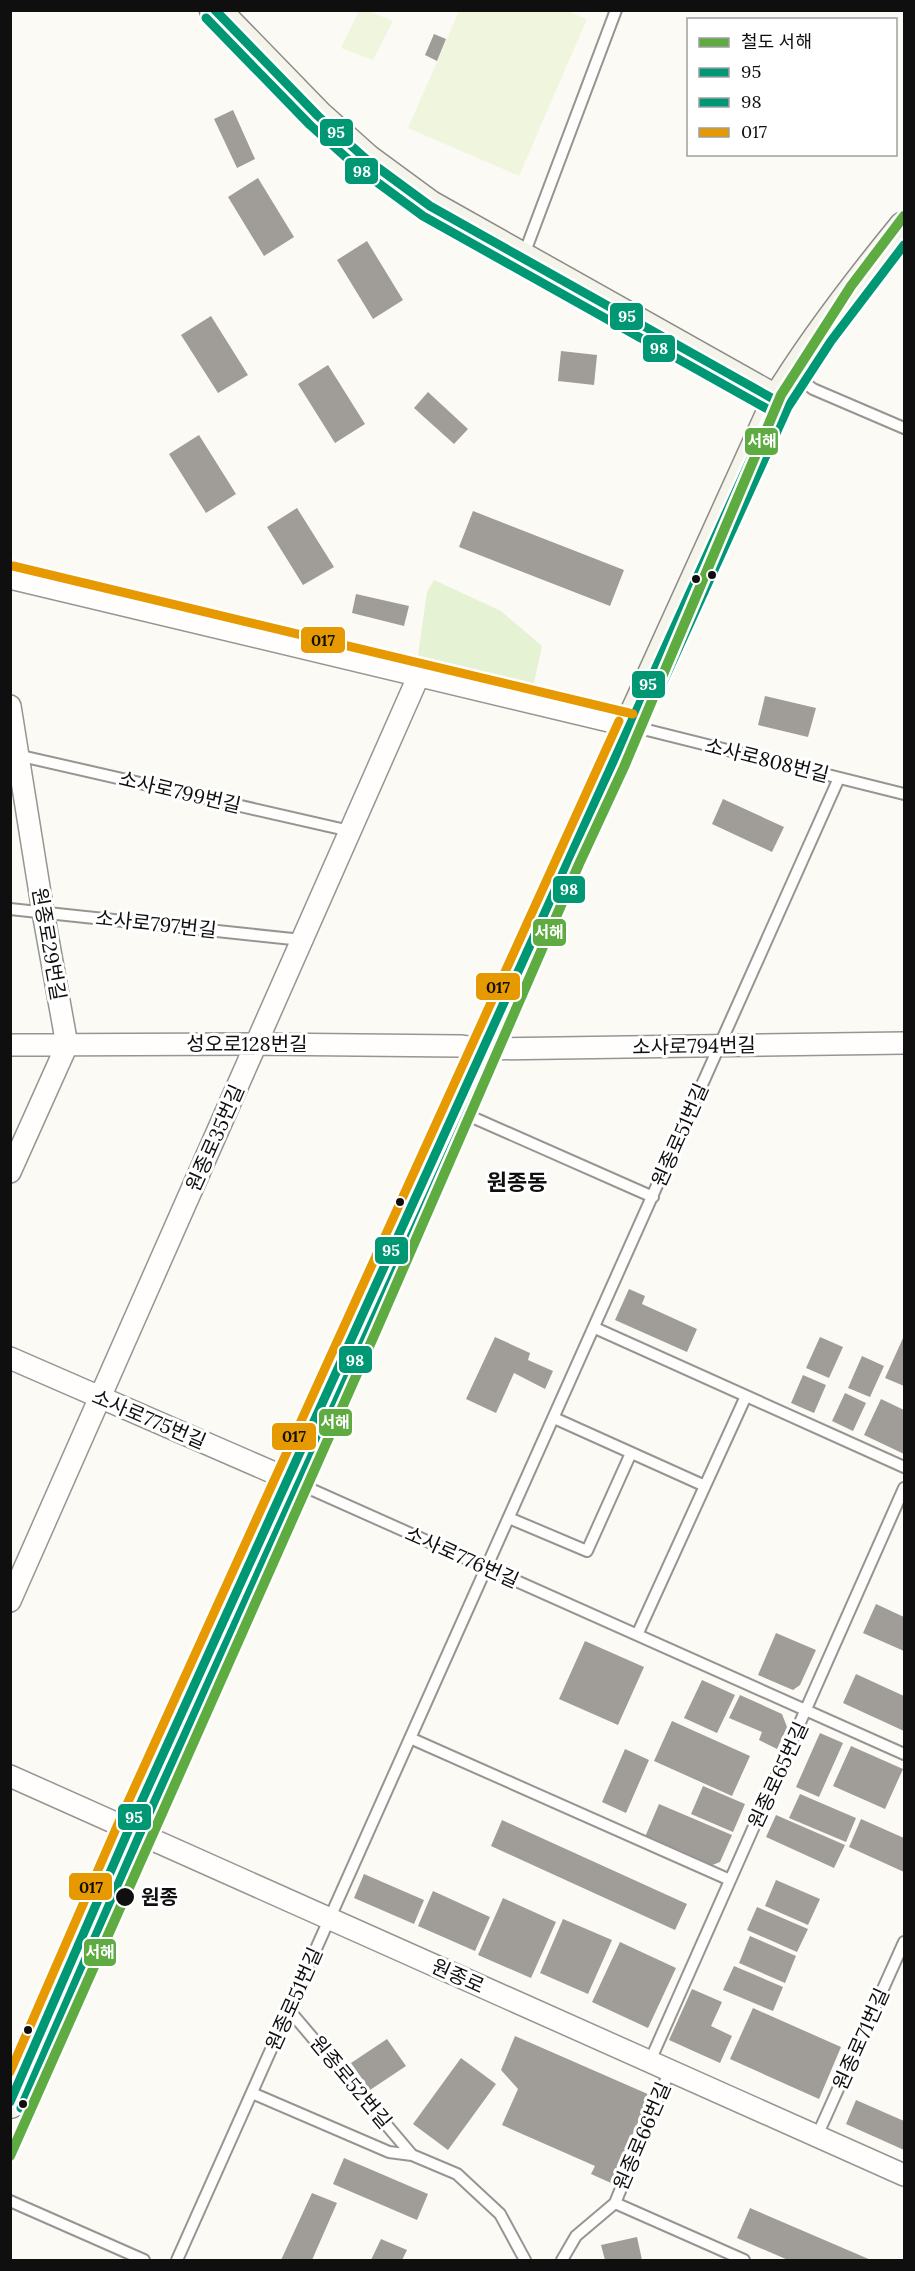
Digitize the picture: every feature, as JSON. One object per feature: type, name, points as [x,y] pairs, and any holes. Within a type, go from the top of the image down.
[{"type":"street","points":[[215,10],[318,116],[366,159],[430,206],[777,401]]},
{"type":"street","points":[[10,2103],[129,1829],[777,401],[794,374],[904,227]]},
{"type":"street","points":[[10,578],[630,726]]},
{"type":"street","name":"원종로35번길","points":[[10,1601],[419,675]]},
{"type":"street","name":"원종로29번길","points":[[10,706],[15,755],[67,1045]]},
{"type":"street","name":"소사로794번길","points":[[483,1049],[904,1043]]},
{"type":"street","name":"성오로128번길","points":[[10,1045],[257,1044],[483,1049]]},
{"type":"street","points":[[10,1172],[67,1045]]},
{"type":"street","name":"소사로775번길","points":[[10,1358],[288,1479]]},
{"type":"street","name":"원종로","points":[[10,1776],[904,2175]]},
{"type":"lane","points":[[522,258],[616,10]]},
{"type":"lane","points":[[794,374],[813,389],[904,428]]},
{"type":"lane","name":"소사로808번길","points":[[630,726],[904,794]]},
{"type":"lane","name":"소사로799번길","points":[[15,755],[350,831]]},
{"type":"lane","name":"원종로51번길","points":[[177,2260],[839,778]]},
{"type":"lane","name":"소사로797번길","points":[[10,909],[303,940]]},
{"type":"lane","points":[[456,1110],[653,1197]]},
{"type":"lane","points":[[595,1328],[904,1467]]},
{"type":"lane","points":[[637,1635],[746,1396]]},
{"type":"lane","points":[[554,1418],[705,1486]]},
{"type":"lane","points":[[509,1518],[587,1551],[631,1453]]},
{"type":"lane","name":"소사로776번길","points":[[288,1479],[904,1754]]},
{"type":"lane","name":"원종로65번길","points":[[650,2061],[904,1488]]},
{"type":"lane","points":[[410,1738],[730,1880]]},
{"type":"lane","name":"원종로71번길","points":[[817,2136],[904,1942]]},
{"type":"lane","name":"원종로52번길","points":[[289,2010],[412,2155]]},
{"type":"lane","name":"원종로66번길","points":[[562,2260],[576,2236],[615,2203],[670,2070]]},
{"type":"lane","name":"원종로52번길","points":[[252,2092],[389,2152],[412,2155],[457,2174],[500,2214],[525,2260]]},
{"type":"lane","points":[[10,2201],[144,2260]]},
{"type":"lane","name":"원종로66번길","points":[[615,2203],[744,2260]]},
{"type":"green space","points":[[359,10],[369,11],[393,21],[373,60],[341,48]]},
{"type":"green space","points":[[459,11],[567,11],[587,19],[519,176],[408,128]]},
{"type":"green space","points":[[434,580],[501,611],[542,646],[532,692],[417,662],[427,592]]},
{"type":"building","points":[[434,34],[446,39],[437,61],[425,55]]},
{"type":"building","points":[[233,110],[255,159],[237,168],[214,119]]},
{"type":"building","points":[[258,178],[294,237],[264,256],[228,197]]},
{"type":"building","points":[[367,241],[403,300],[373,319],[337,260]]},
{"type":"building","points":[[211,316],[248,375],[218,393],[181,335]]},
{"type":"building","points":[[561,351],[597,355],[594,385],[558,381]]},
{"type":"building","points":[[328,365],[365,424],[335,443],[298,384]]},
{"type":"building","points":[[428,392],[468,429],[454,444],[414,408]]},
{"type":"building","points":[[199,435],[236,494],[206,513],[169,454]]},
{"type":"building","points":[[297,508],[334,567],[303,585],[267,527]]},
{"type":"building","points":[[473,511],[624,570],[610,606],[459,547]]},
{"type":"building","points":[[356,594],[409,606],[404,626],[352,613]]},
{"type":"building","points":[[765,696],[816,708],[808,737],[758,725]]},
{"type":"building","points":[[723,799],[784,827],[772,852],[712,824]]},
{"type":"building","points":[[629,1289],[645,1296],[642,1304],[697,1329],[687,1352],[615,1320]]},
{"type":"building","points":[[495,1337],[530,1353],[528,1360],[553,1371],[545,1389],[514,1373],[496,1413],[466,1399]]},
{"type":"building","points":[[820,1337],[843,1347],[829,1378],[806,1368]]},
{"type":"building","points":[[904,1339],[904,1386],[885,1378]]},
{"type":"building","points":[[862,1356],[884,1366],[870,1397],[848,1388]]},
{"type":"building","points":[[803,1375],[826,1385],[814,1413],[791,1403]]},
{"type":"building","points":[[845,1393],[866,1403],[853,1431],[832,1421]]},
{"type":"building","points":[[881,1399],[904,1410],[904,1454],[864,1435]]},
{"type":"building","points":[[876,1604],[904,1617],[904,1651],[863,1633]]},
{"type":"building","points":[[776,1633],[816,1650],[800,1685],[793,1690],[758,1675]]},
{"type":"building","points":[[585,1641],[644,1667],[618,1725],[559,1699]]},
{"type":"building","points":[[856,1674],[904,1696],[904,1731],[843,1703]]},
{"type":"building","points":[[702,1680],[735,1695],[717,1733],[684,1718]]},
{"type":"building","points":[[740,1695],[782,1714],[787,1727],[777,1749],[759,1740],[762,1732],[729,1718]]},
{"type":"building","points":[[672,1721],[750,1756],[732,1796],[654,1761]]},
{"type":"building","points":[[820,1733],[843,1743],[819,1797],[796,1787]]},
{"type":"building","points":[[851,1746],[903,1769],[885,1809],[833,1786]]},
{"type":"building","points":[[625,1749],[649,1760],[626,1813],[602,1802]]},
{"type":"building","points":[[703,1786],[745,1804],[733,1832],[691,1814]]},
{"type":"building","points":[[800,1794],[856,1818],[846,1842],[789,1818]]},
{"type":"building","points":[[659,1804],[732,1835],[720,1862],[710,1866],[645,1837]]},
{"type":"building","points":[[776,1815],[845,1845],[834,1868],[766,1837]]},
{"type":"building","points":[[861,1819],[904,1838],[904,1872],[849,1847]]},
{"type":"building","points":[[502,1820],[687,1904],[675,1930],[491,1846]]},
{"type":"building","points":[[364,1874],[424,1900],[414,1924],[354,1898]]},
{"type":"building","points":[[776,1880],[820,1899],[808,1925],[765,1906]]},
{"type":"building","points":[[433,1891],[490,1917],[475,1951],[418,1926]]},
{"type":"building","points":[[503,1898],[556,1922],[531,1978],[478,1955]]},
{"type":"building","points":[[757,1907],[808,1929],[797,1952],[747,1930]]},
{"type":"building","points":[[563,1919],[612,1940],[588,1994],[540,1973]]},
{"type":"building","points":[[750,1936],[796,1956],[785,1983],[739,1963]]},
{"type":"building","points":[[620,1942],[676,1968],[648,2028],[592,2002]]},
{"type":"building","points":[[734,1966],[783,1987],[773,2011],[723,1990]]},
{"type":"building","points":[[692,1989],[722,2002],[711,2026],[732,2036],[720,2063],[669,2040]]},
{"type":"building","points":[[753,2008],[841,2047],[819,2099],[730,2059]]},
{"type":"building","points":[[515,2036],[650,2095],[611,2183],[591,2174],[595,2166],[502,2125],[518,2089],[501,2070]]},
{"type":"building","points":[[387,2039],[406,2066],[370,2090],[351,2063]]},
{"type":"building","points":[[461,2058],[496,2084],[448,2150],[413,2124]]},
{"type":"building","points":[[856,2100],[904,2121],[904,2150],[846,2124]]},
{"type":"building","points":[[344,2158],[428,2194],[417,2220],[333,2184]]},
{"type":"building","points":[[312,2193],[337,2203],[312,2260],[281,2260]]},
{"type":"building","points":[[750,2208],[871,2260],[788,2260],[737,2238]]},
{"type":"building","points":[[637,2237],[642,2260],[605,2260],[601,2245]]},
{"type":"building","points":[[381,2239],[407,2250],[402,2260],[371,2260]]},
{"type":"rail line","name":"서해","points":[[10,2156],[376,1331],[579,864],[624,767],[781,395],[851,286],[904,216]]},
{"type":"transit line","name":"95","points":[[215,10],[318,116],[366,159],[430,206],[777,401]]},
{"type":"transit line","name":"98","points":[[206,18],[310,125],[359,169],[423,216],[771,411]]},
{"type":"transit line","name":"98","points":[[21,2108],[140,1834],[788,407],[831,341],[904,245]]},
{"type":"transit line","name":"95","points":[[10,2102],[129,1829],[777,401]]},
{"type":"transit line","name":"017","points":[[13,566],[633,714]]},
{"type":"transit line","name":"017","points":[[10,2072],[118,1824],[619,721]]},
{"type":"place","name":"원종","points":[[125,1897]]},
{"type":"district","name":"원종동","points":[[517,1182]]}]
